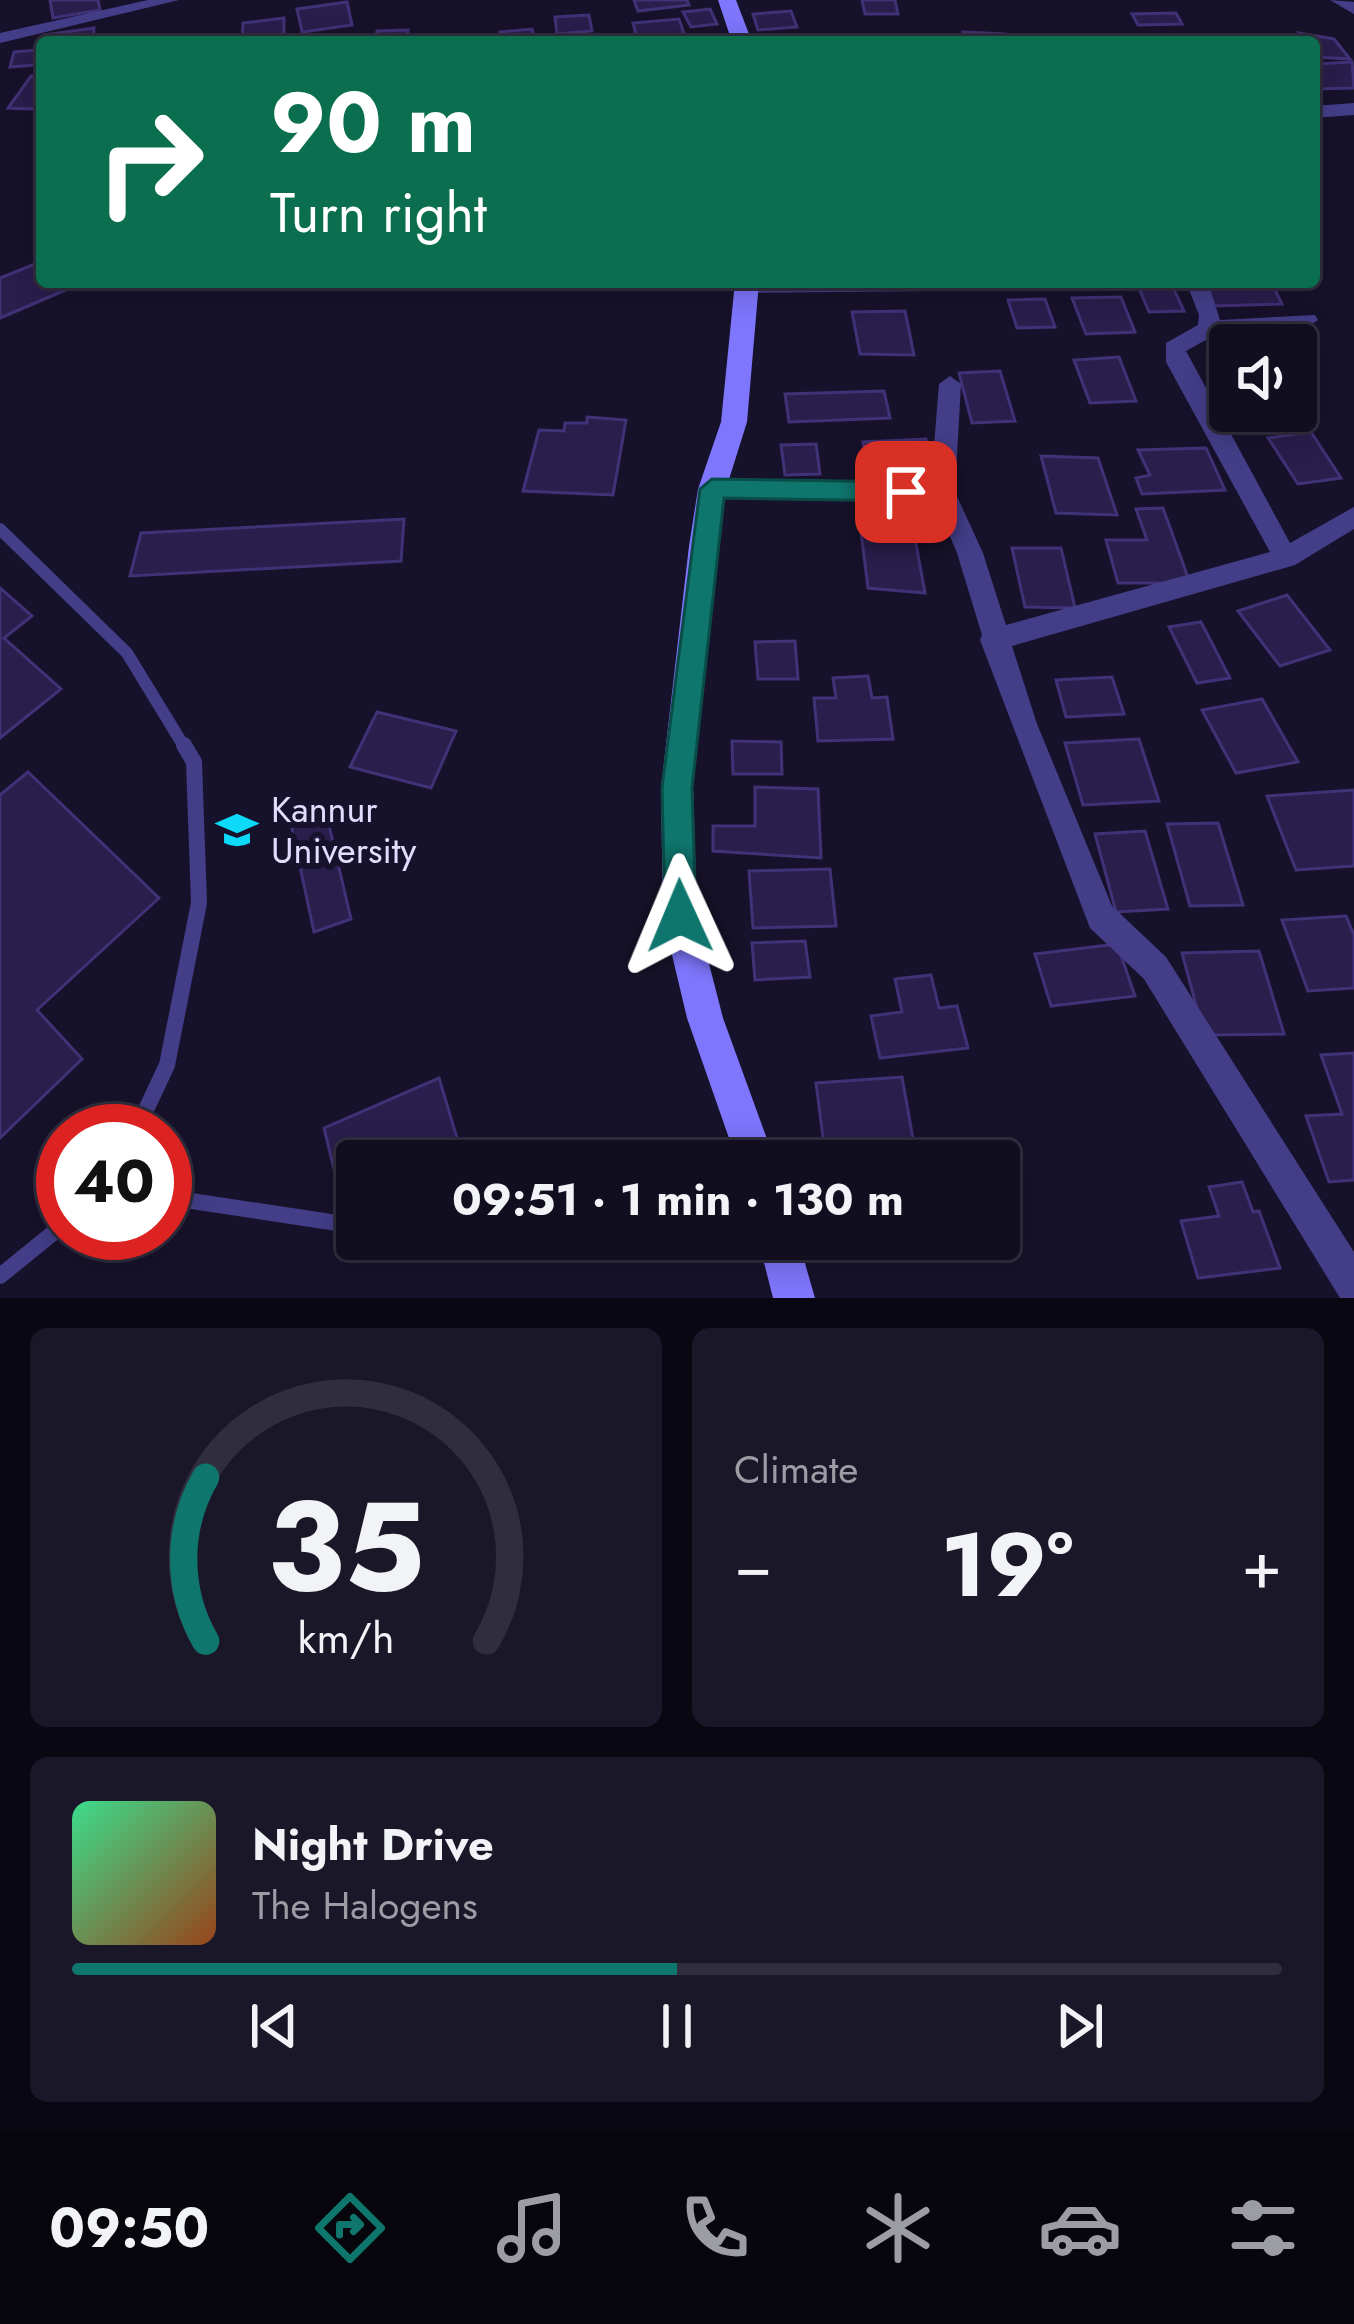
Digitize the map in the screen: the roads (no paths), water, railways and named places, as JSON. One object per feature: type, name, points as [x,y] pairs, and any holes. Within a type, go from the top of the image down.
[{"type":"street","points":[[0,38],[35,20],[171,0]]},
{"type":"street","points":[[728,0],[740,36]]},
{"type":"street","points":[[1338,0],[1354,9]]},
{"type":"street","points":[[1320,112],[1354,109]]},
{"type":"street","points":[[746,288],[734,422],[712,489],[677,788],[680,916],[705,1018],[749,1140]]},
{"type":"street","points":[[1199,288],[1210,315],[1208,329]]},
{"type":"street","points":[[1286,558],[1177,362],[1174,348],[1208,329],[1307,320]]},
{"type":"street","points":[[950,384],[944,492],[970,553],[994,640],[1101,917],[1156,968],[1354,1286]]},
{"type":"street","points":[[712,489],[944,492]]},
{"type":"street","points":[[994,640],[1286,558],[1354,517]]},
{"type":"street","points":[[784,1260],[794,1298]]},
{"type":"lane","points":[[0,529],[127,653],[194,762],[200,903],[167,1066],[149,1104]]},
{"type":"lane","points":[[192,1201],[336,1223]]},
{"type":"lane","points":[[0,1276],[36,1247]]},
{"type":"place","name":"Kannur University","points":[[237,830]]}]
